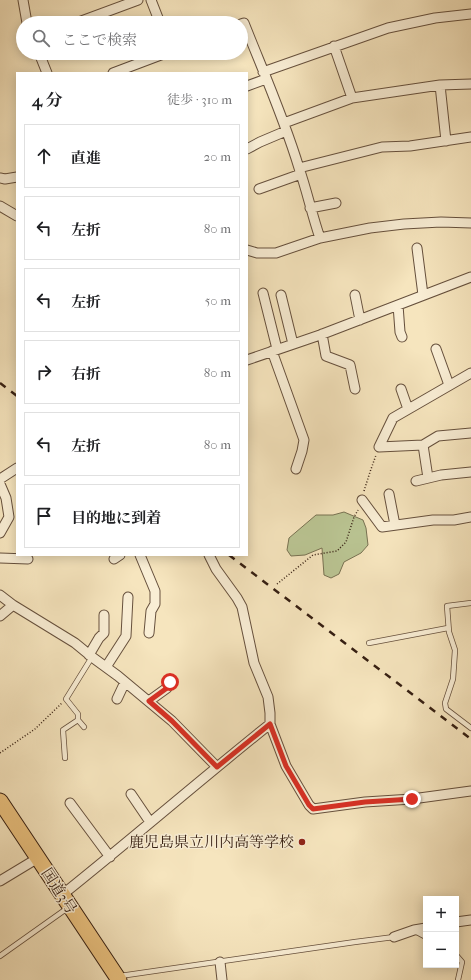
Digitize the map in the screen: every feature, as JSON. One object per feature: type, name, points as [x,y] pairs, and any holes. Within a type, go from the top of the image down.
[{"type":"highway","name":"国道3号","points":[[0,801],[118,978]]},
{"type":"street","points":[[23,0],[26,16]]},
{"type":"street","points":[[95,16],[138,0]]},
{"type":"street","points":[[151,0],[157,16]]},
{"type":"street","points":[[248,85],[265,76],[334,46],[388,28],[435,18],[471,14]]},
{"type":"street","points":[[248,33],[285,127],[320,238]]},
{"type":"street","points":[[334,46],[352,98]]},
{"type":"street","points":[[42,60],[47,72]]},
{"type":"street","points":[[116,72],[147,60]]},
{"type":"street","points":[[248,148],[285,127],[352,98],[440,85],[471,84]]},
{"type":"street","points":[[440,85],[446,141]]},
{"type":"street","points":[[260,190],[300,171],[382,147],[410,146],[471,137]]},
{"type":"street","points":[[0,178],[16,177]]},
{"type":"street","points":[[310,208],[336,203]]},
{"type":"street","points":[[0,206],[16,215]]},
{"type":"street","points":[[248,250],[257,253],[276,253],[320,238],[370,228],[404,224],[471,222]]},
{"type":"street","points":[[417,248],[423,296]]},
{"type":"street","points":[[248,360],[360,320],[471,277]]},
{"type":"street","points":[[262,293],[275,350],[304,440],[302,452],[296,469]]},
{"type":"street","points":[[355,294],[360,320]]},
{"type":"street","points":[[281,295],[293,344]]},
{"type":"street","points":[[398,305],[400,332],[402,337]]},
{"type":"street","points":[[322,334],[326,356],[350,365],[355,390]]},
{"type":"street","points":[[436,349],[449,386]]},
{"type":"street","points":[[346,363],[356,361]]},
{"type":"street","points":[[471,373],[392,418],[379,447],[424,445],[438,436],[471,432]]},
{"type":"street","points":[[401,389],[408,409]]},
{"type":"street","points":[[424,445],[428,478]]},
{"type":"street","points":[[0,479],[16,469]]},
{"type":"street","points":[[416,480],[441,475],[471,472]]},
{"type":"street","points":[[0,484],[6,498],[9,517],[0,533]]},
{"type":"street","points":[[389,494],[394,525]]},
{"type":"street","points":[[362,500],[382,528],[433,520],[454,520],[471,517]]},
{"type":"street","points":[[140,556],[156,591],[155,604],[151,612],[149,633]]},
{"type":"street","points":[[209,556],[216,569],[238,598],[242,607],[254,663],[268,697],[270,724],[286,766],[309,805],[313,809],[365,802],[412,799],[471,792]]},
{"type":"street","points":[[0,558],[28,559]]},
{"type":"street","points":[[0,595],[13,605],[75,643],[149,701],[172,721],[217,767]]},
{"type":"street","points":[[106,667],[126,636],[128,597]]},
{"type":"street","points":[[0,616],[13,605]]},
{"type":"street","points":[[91,656],[104,633],[104,615]]},
{"type":"street","points":[[117,699],[125,682]]},
{"type":"street","points":[[149,701],[167,688],[170,682]]},
{"type":"street","points":[[66,901],[110,857],[150,822],[270,724]]},
{"type":"street","points":[[130,794],[150,822]]},
{"type":"street","points":[[70,803],[110,857]]},
{"type":"street","points":[[0,881],[38,858]]},
{"type":"street","points":[[459,922],[471,920]]},
{"type":"street","points":[[394,937],[423,928]]},
{"type":"street","points":[[220,962],[222,980]]},
{"type":"lane","points":[[471,603],[447,606],[448,628],[455,650],[453,679],[445,703],[446,709],[471,728]]},
{"type":"lane","points":[[368,643],[448,628]]},
{"type":"lane","points":[[84,727],[78,720],[78,714],[66,699],[91,656]]},
{"type":"lane","points":[[65,758],[63,730],[78,720]]},
{"type":"lane","points":[[0,956],[66,901]]},
{"type":"lane","points":[[414,930],[423,935]]},
{"type":"lane","points":[[118,978],[394,937]]},
{"type":"lane","points":[[458,980],[462,962],[459,958]]},
{"type":"path","points":[[277,584],[312,555],[337,551],[346,542],[354,517],[362,500],[379,447]]},
{"type":"path","points":[[0,753],[35,729],[66,699]]},
{"type":"green space","points":[[344,512],[363,520],[366,528],[368,545],[361,553],[344,562],[339,574],[331,578],[324,575],[322,548],[305,555],[291,556],[287,550],[289,538],[316,515],[333,515]]},
{"type":"railway","points":[[0,383],[16,395]]},
{"type":"railway","points":[[230,556],[471,739]]},
{"type":"place","name":"鹿児島県立川内高等学校","points":[[302,842]]},
{"type":"route","points":[[170,682],[167,688],[149,701],[172,721],[217,767],[270,724],[286,766],[309,805],[313,809],[365,802],[412,799]]}]
